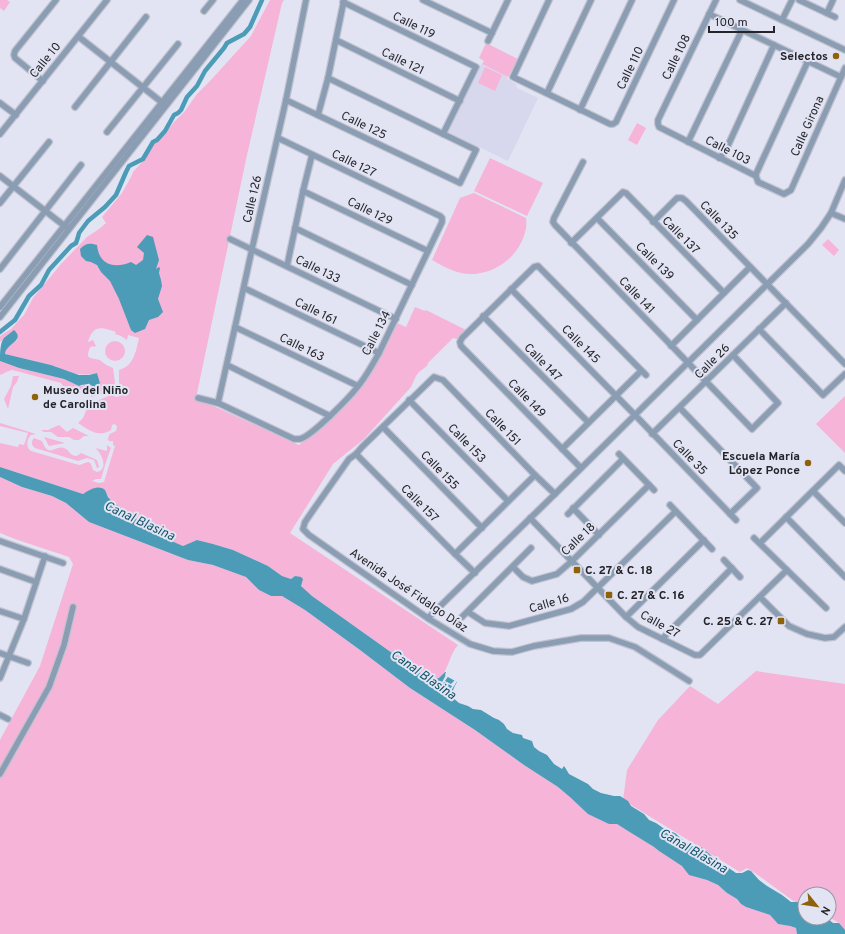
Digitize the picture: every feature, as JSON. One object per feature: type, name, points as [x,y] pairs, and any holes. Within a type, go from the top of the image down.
[{"type":"street","points":[[43,81],[14,56],[15,51],[56,0]]},
{"type":"street","name":"Calle 10","points":[[0,134],[79,37],[107,0]]},
{"type":"street","points":[[204,11],[213,0]]},
{"type":"street","points":[[0,317],[243,0]]},
{"type":"street","points":[[164,104],[249,0]]},
{"type":"street","name":"Calle 126","points":[[218,403],[278,138],[306,0]]},
{"type":"street","points":[[423,0],[492,33]]},
{"type":"street","points":[[488,41],[508,0]]},
{"type":"street","name":"Calle 110","points":[[549,0],[513,76],[610,124],[616,122],[674,0]]},
{"type":"street","points":[[546,93],[591,0]]},
{"type":"street","points":[[580,110],[632,0]]},
{"type":"street","name":"Calle 108","points":[[658,124],[658,120],[716,0]]},
{"type":"street","points":[[740,0],[845,50]]},
{"type":"street","points":[[782,20],[792,0]]},
{"type":"street","points":[[799,0],[835,17]]},
{"type":"street","points":[[826,13],[833,0]]},
{"type":"street","points":[[318,115],[328,78],[344,1]]},
{"type":"street","name":"Calle 119","points":[[344,1],[476,67],[460,101]]},
{"type":"street","points":[[709,14],[841,77]]},
{"type":"street","points":[[75,107],[146,17]]},
{"type":"street","points":[[688,142],[742,30]]},
{"type":"street","points":[[79,37],[164,104]]},
{"type":"street","name":"Calle 121","points":[[336,40],[460,101]]},
{"type":"street","points":[[107,132],[178,44]]},
{"type":"street","points":[[719,158],[725,152],[774,45]]},
{"type":"street","points":[[756,176],[808,61]]},
{"type":"street","name":"Calle Girona","points":[[787,192],[791,190],[845,68]]},
{"type":"street","points":[[328,78],[443,134],[460,101]]},
{"type":"street","name":"Calle 125","points":[[286,100],[460,183],[476,150],[443,134]]},
{"type":"street","points":[[0,103],[16,115]]},
{"type":"street","name":"Calle 103","points":[[658,124],[660,128],[756,176],[758,182],[784,194],[787,192]]},
{"type":"street","name":"Calle 127","points":[[278,138],[422,207]]},
{"type":"street","points":[[0,203],[49,142]]},
{"type":"street","points":[[287,266],[312,155]]},
{"type":"street","name":"Calle 141","points":[[583,162],[553,222],[571,243],[752,429],[778,403],[733,355]]},
{"type":"street","points":[[0,269],[81,165]]},
{"type":"street","points":[[0,176],[67,228]]},
{"type":"street","points":[[428,618],[808,244],[831,213],[845,180]]},
{"type":"street","name":"Calle 129","points":[[303,191],[428,251]]},
{"type":"street","name":"Calle 137","points":[[597,218],[623,192],[626,193],[724,293]]},
{"type":"street","name":"Calle 135","points":[[653,222],[677,198],[682,198],[845,364]]},
{"type":"street","name":"Calle 134","points":[[218,403],[294,439],[301,439],[309,434],[330,416],[358,386],[369,371],[396,319],[442,222],[442,218],[440,216],[422,207]]},
{"type":"street","points":[[831,213],[845,219]]},
{"type":"street","points":[[571,243],[597,218]]},
{"type":"street","name":"Calle 139","points":[[597,218],[697,320]]},
{"type":"street","points":[[0,307],[67,228]]},
{"type":"street","points":[[295,228],[412,285]]},
{"type":"street","name":"Calle 133","points":[[230,239],[396,319]]},
{"type":"street","points":[[483,316],[534,267],[538,266],[646,375]]},
{"type":"street","points":[[671,346],[750,267]]},
{"type":"street","name":"Calle 161","points":[[244,288],[379,353]]},
{"type":"street","name":"Calle 145","points":[[511,289],[635,415]]},
{"type":"street","name":"Calle 26","points":[[652,434],[786,303]]},
{"type":"street","name":"Calle 149","points":[[483,316],[462,338],[460,342],[461,346],[581,468]]},
{"type":"street","name":"Calle 147","points":[[483,316],[588,422]]},
{"type":"street","name":"Calle 163","points":[[236,327],[358,386]]},
{"type":"street","points":[[759,329],[823,395],[845,374]]},
{"type":"street","points":[[227,365],[330,416]]},
{"type":"street","points":[[562,449],[641,371]]},
{"type":"street","name":"Calle 151","points":[[409,400],[434,377],[442,380],[555,494]]},
{"type":"street","points":[[198,398],[218,403]]},
{"type":"street","points":[[356,454],[409,400]]},
{"type":"street","name":"Calle 153","points":[[409,400],[508,502]]},
{"type":"street","points":[[680,408],[757,488],[730,514]]},
{"type":"street","name":"Calle 35","points":[[635,415],[736,520]]},
{"type":"street","name":"Calle 155","points":[[383,427],[482,528]]},
{"type":"street","name":"Avenida José Fidalgo Díaz","points":[[356,454],[349,459],[305,522],[303,529],[309,535],[428,618],[470,644],[493,651],[512,652],[534,646],[581,638],[609,638],[635,647],[689,681]]},
{"type":"street","name":"Calle 157","points":[[356,454],[455,554],[475,572]]},
{"type":"street","points":[[619,454],[654,490]]},
{"type":"street","points":[[568,514],[623,459]]},
{"type":"street","points":[[760,543],[839,465],[845,471]]},
{"type":"street","points":[[455,554],[535,475]]},
{"type":"street","name":"Calle 18","points":[[513,567],[523,577],[532,580],[557,574],[649,485]]},
{"type":"street","points":[[813,491],[845,524]]},
{"type":"street","points":[[670,505],[675,512],[712,549]]},
{"type":"street","points":[[573,508],[599,535]]},
{"type":"street","name":"Calle 16","points":[[468,612],[485,623],[509,626],[571,609],[583,602],[675,512]]},
{"type":"street","points":[[786,517],[845,576]]},
{"type":"street","name":"Calle 27","points":[[530,518],[626,617],[638,627],[695,654],[700,655],[787,570]]},
{"type":"street","points":[[754,538],[826,608]]},
{"type":"street","points":[[626,617],[704,540]]},
{"type":"street","points":[[0,541],[64,563]]},
{"type":"street","points":[[462,617],[531,548]]},
{"type":"street","points":[[0,678],[24,619],[45,556]]},
{"type":"street","points":[[724,560],[740,577]]},
{"type":"street","points":[[662,639],[732,568]]},
{"type":"street","points":[[0,570],[36,582]]},
{"type":"street","points":[[760,597],[789,626],[807,634],[825,638],[834,637],[845,627]]},
{"type":"street","points":[[0,774],[50,687],[64,645],[73,607]]},
{"type":"street","points":[[0,611],[24,619]]},
{"type":"street","points":[[0,653],[28,663]]},
{"type":"street","points":[[0,714],[8,719]]},
{"type":"shaded area","points":[[0,0],[7,0],[10,2],[4,11],[0,8]]},
{"type":"shaded area","points":[[270,0],[284,0],[282,3],[247,155],[196,398],[299,445],[331,420],[360,388],[378,362],[397,323],[406,327],[415,307],[425,311],[426,310],[466,330],[457,339],[453,338],[428,363],[427,366],[419,372],[411,387],[364,439],[333,464],[290,533],[458,645],[443,675],[436,680],[423,675],[312,596],[301,586],[295,576],[291,579],[282,576],[268,566],[233,550],[213,544],[197,540],[183,546],[160,536],[113,502],[104,490],[91,489],[83,494],[0,467],[0,443],[18,447],[19,444],[24,445],[28,433],[0,426],[0,423],[36,434],[31,435],[27,441],[28,448],[31,451],[79,465],[89,462],[93,470],[97,472],[101,471],[103,468],[103,461],[98,450],[95,448],[107,451],[107,445],[111,448],[101,479],[92,481],[99,483],[104,482],[115,446],[113,445],[113,441],[111,442],[108,438],[110,434],[116,431],[117,427],[115,424],[112,425],[111,430],[98,433],[78,423],[83,418],[89,404],[111,395],[116,397],[121,396],[124,391],[123,386],[119,383],[119,370],[131,362],[134,357],[139,338],[128,335],[127,340],[115,334],[116,332],[102,328],[99,328],[93,332],[88,342],[93,340],[96,346],[92,346],[90,348],[88,356],[90,358],[100,360],[113,368],[115,383],[110,391],[91,397],[91,394],[63,386],[61,383],[12,370],[1,375],[0,361],[19,368],[64,379],[79,386],[89,384],[92,386],[100,383],[97,373],[84,375],[73,373],[57,367],[5,354],[8,347],[18,339],[18,337],[16,332],[12,332],[0,342],[0,336],[11,329],[24,315],[33,298],[61,264],[87,237],[106,223],[102,217],[122,193],[133,172],[145,159],[154,144],[185,111],[197,94],[251,36]]},
{"type":"shaded area","points":[[486,43],[518,59],[508,77],[482,64],[484,61],[479,58]]},
{"type":"shaded area","points":[[481,64],[508,77],[507,79],[516,84],[517,88],[538,98],[508,161],[448,132]]},
{"type":"shaded area","points":[[485,67],[502,75],[495,91],[478,83]]},
{"type":"shaded area","points":[[637,123],[646,128],[637,145],[628,140]]},
{"type":"shaded area","points":[[490,158],[543,183],[527,216],[474,191]]},
{"type":"shaded area","points":[[474,193],[526,218],[526,229],[524,236],[515,252],[502,264],[487,272],[469,274],[454,271],[432,260],[460,198]]},
{"type":"shaded area","points":[[828,239],[839,250],[834,256],[822,245]]},
{"type":"shaded area","points":[[115,341],[122,344],[125,351],[122,358],[115,361],[108,358],[105,351],[108,344]]},
{"type":"shaded area","points":[[13,376],[19,376],[13,387],[8,409],[4,399],[11,386]]},
{"type":"shaded area","points":[[845,396],[845,453],[816,424]]},
{"type":"shaded area","points":[[59,425],[67,432],[73,428],[89,436],[84,436],[79,440],[74,440],[69,437],[58,437],[51,432],[44,432],[41,430],[48,430]]},
{"type":"shaded area","points":[[44,437],[65,443],[49,446]]},
{"type":"shaded area","points":[[34,438],[42,441],[49,450],[64,448],[72,455],[77,456],[81,453],[97,460],[99,467],[97,468],[94,460],[87,458],[78,461],[35,448],[32,443]]},
{"type":"shaded area","points":[[0,477],[22,487],[52,496],[66,503],[89,522],[188,560],[213,565],[246,577],[259,590],[271,596],[282,596],[305,610],[410,688],[475,730],[609,824],[617,824],[654,847],[683,866],[690,875],[718,885],[746,907],[770,915],[778,924],[796,928],[797,934],[0,934],[0,740],[40,666],[73,564],[69,557],[0,533]]},
{"type":"shaded area","points":[[756,671],[845,684],[845,930],[837,922],[837,886],[797,886],[797,903],[795,902],[747,868],[740,872],[623,800],[627,770],[658,720],[690,686],[718,704]]},
{"type":"water","points":[[147,235],[153,237],[159,260],[156,269],[159,267],[160,268],[159,273],[162,286],[158,299],[163,312],[158,317],[149,320],[145,329],[135,333],[131,330],[110,281],[101,272],[97,265],[86,261],[81,256],[80,249],[88,244],[97,245],[98,252],[108,264],[119,265],[131,262],[136,265],[143,260],[144,253],[137,247]]},
{"type":"water","points":[[14,330],[18,337],[17,340],[6,350],[5,354],[51,365],[79,375],[97,373],[100,383],[98,386],[94,387],[89,384],[79,386],[64,379],[19,368],[0,361],[0,348],[3,340]]},
{"type":"water","name":"Canal Blasina","points":[[0,467],[83,494],[94,488],[102,488],[113,502],[160,536],[183,546],[197,540],[213,544],[233,550],[268,566],[282,576],[291,579],[295,576],[301,577],[303,579],[301,586],[312,596],[423,675],[433,680],[439,678],[446,672],[445,675],[457,682],[453,689],[452,697],[459,703],[473,709],[481,710],[499,720],[513,733],[522,735],[523,738],[532,741],[534,747],[547,755],[554,764],[562,769],[564,766],[569,774],[588,784],[593,789],[601,793],[620,796],[628,801],[631,806],[644,814],[649,820],[666,830],[675,833],[685,842],[696,848],[701,847],[736,873],[742,873],[748,870],[751,871],[767,886],[791,902],[797,902],[797,926],[837,926],[837,923],[839,923],[845,930],[845,934],[797,934],[796,928],[778,924],[770,915],[746,907],[718,885],[689,875],[682,866],[617,824],[609,824],[588,814],[558,787],[475,730],[410,688],[305,610],[282,596],[271,596],[259,590],[246,577],[213,565],[188,560],[89,522],[66,503],[52,496],[22,487],[0,477]]},
{"type":"pier","points":[[447,673],[449,675],[445,681],[451,684],[455,680],[457,681],[451,691],[452,686],[448,684],[446,688],[444,687],[447,683],[444,682],[442,685],[441,684]]},
{"type":"waterway","points":[[0,332],[15,320],[29,296],[41,285],[49,270],[71,246],[76,243],[79,233],[88,221],[105,207],[116,195],[129,166],[143,159],[153,142],[157,140],[165,131],[174,115],[181,110],[187,97],[197,86],[205,71],[227,43],[244,34],[250,27],[262,0]]},
{"type":"place","name":"Selectos","points":[[836,56]]},
{"type":"place","name":"Museo del Niño de Carolina","points":[[35,397]]},
{"type":"place","name":"Escuela María López Ponce","points":[[808,463]]},
{"type":"place","name":"C. 27 & C. 18","points":[[577,570]]},
{"type":"place","name":"C. 27 & C. 16","points":[[609,595]]},
{"type":"place","name":"C. 25 & C. 27","points":[[781,621]]}]
